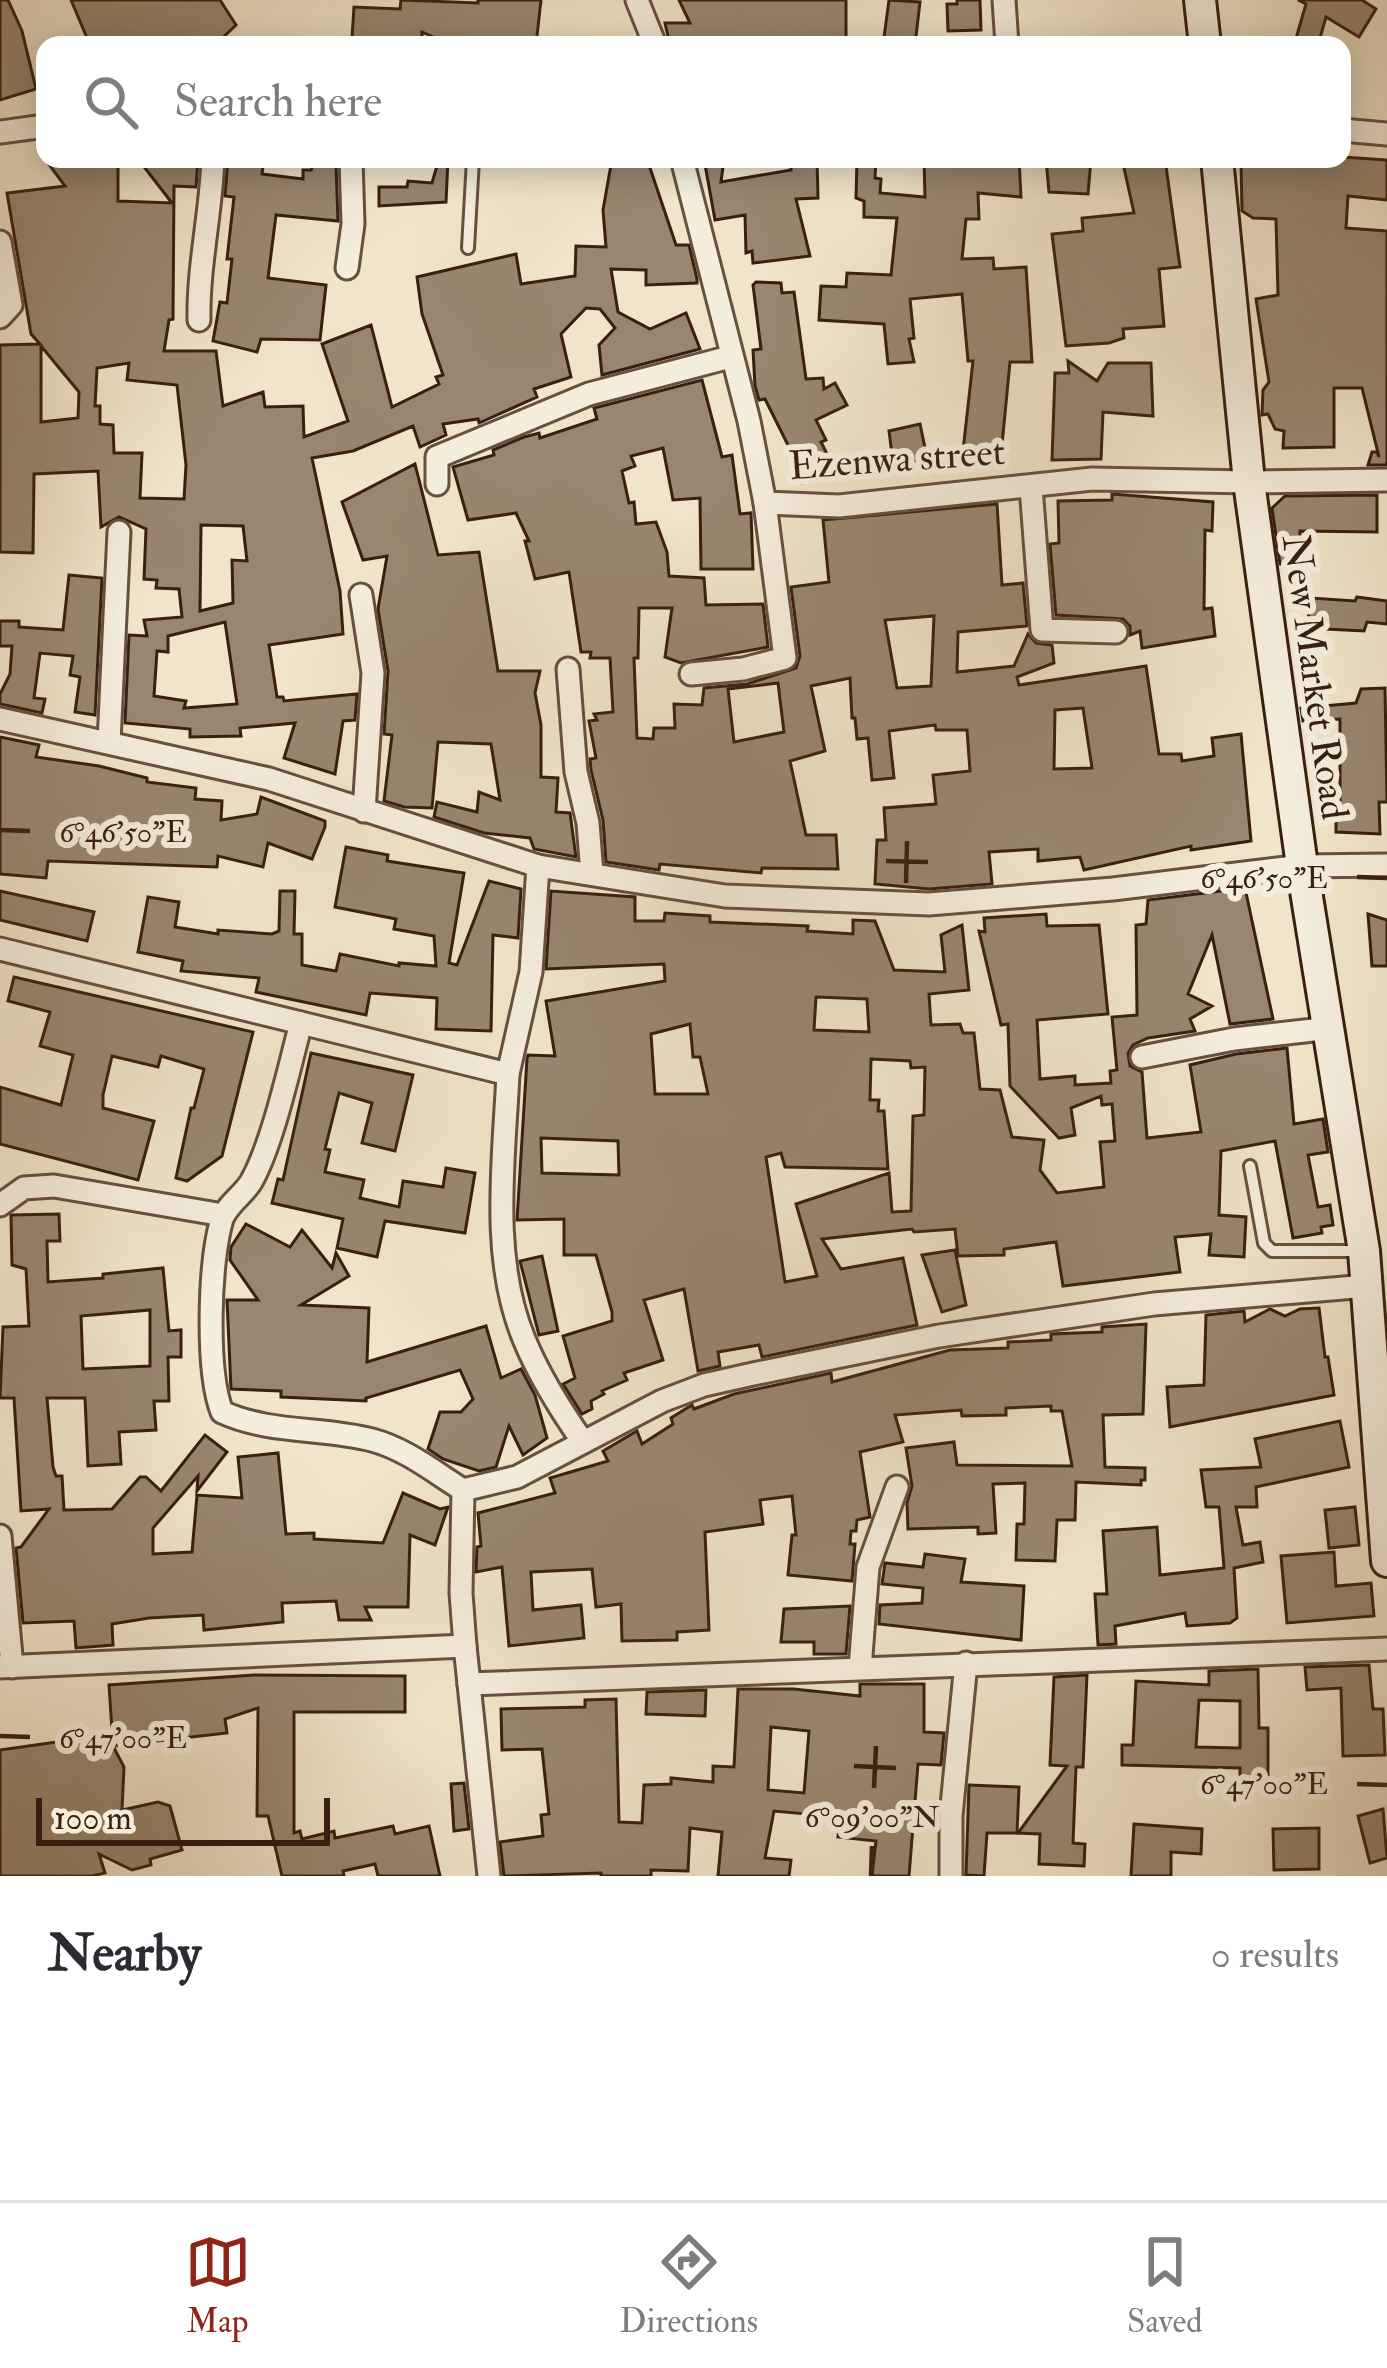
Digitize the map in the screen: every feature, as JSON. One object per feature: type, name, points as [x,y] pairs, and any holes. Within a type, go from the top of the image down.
[{"type":"street","points":[[637,0],[651,36]]},
{"type":"street","points":[[1004,0],[1006,36]]},
{"type":"street","points":[[1201,0],[1204,36]]},
{"type":"street","points":[[0,132],[36,127]]},
{"type":"street","points":[[1351,131],[1387,134]]},
{"type":"street","points":[[199,320],[213,168]]},
{"type":"street","points":[[347,268],[353,224],[351,168]]},
{"type":"street","name":"Ezenwa street","points":[[684,168],[749,421],[765,503],[838,506],[1091,478],[1387,480]]},
{"type":"street","name":"New Market Road","points":[[1218,168],[1249,482],[1302,866],[1376,1252],[1366,1286],[1387,1561]]},
{"type":"street","points":[[0,242],[10,305],[0,317]]},
{"type":"street","points":[[437,484],[436,458],[589,394],[730,357]]},
{"type":"street","points":[[1031,487],[1042,630],[1117,632]]},
{"type":"street","points":[[691,674],[742,669],[784,658],[765,503]]},
{"type":"street","points":[[109,742],[119,532]]},
{"type":"street","points":[[362,596],[373,673],[364,811]]},
{"type":"street","points":[[568,669],[576,772],[588,823],[592,874]]},
{"type":"street","points":[[0,719],[269,779],[538,866],[725,896],[929,904],[1113,889],[1302,866],[1387,865]]},
{"type":"street","points":[[538,866],[531,972],[508,1074],[502,1198],[507,1278],[522,1336],[549,1393],[583,1442]]},
{"type":"street","points":[[0,949],[508,1074]]},
{"type":"street","points":[[301,1023],[283,1093],[250,1183],[223,1215],[212,1304],[214,1390],[222,1412],[250,1425],[371,1440],[407,1453],[464,1490],[517,1477],[662,1401],[704,1385],[915,1341],[1154,1304],[1366,1286]]},
{"type":"street","points":[[1142,1057],[1234,1039],[1331,1028]]},
{"type":"street","points":[[0,1203],[24,1188],[54,1186],[223,1215]]},
{"type":"street","points":[[860,1668],[868,1567],[897,1486]]},
{"type":"street","points":[[464,1490],[461,1593],[489,1876]]},
{"type":"street","points":[[0,1536],[6,1667],[465,1646]]},
{"type":"street","points":[[469,1684],[1387,1649]]},
{"type":"street","points":[[951,1876],[951,1816],[966,1663]]},
{"type":"lane","points":[[468,248],[472,168]]},
{"type":"lane","points":[[1250,1166],[1264,1243],[1272,1251],[1376,1252]]},
{"type":"building","points":[[0,0],[8,0],[22,31],[36,89],[0,100]]},
{"type":"building","points":[[71,0],[220,0],[236,25],[224,36],[86,36]]},
{"type":"building","points":[[401,0],[541,0],[537,36],[431,36],[422,32],[422,36],[352,36],[354,7],[400,9]]},
{"type":"building","points":[[679,0],[846,0],[846,36],[668,36],[665,23],[690,23]]},
{"type":"building","points":[[889,0],[920,2],[916,36],[884,36]]},
{"type":"building","points":[[957,0],[980,0],[981,30],[948,31],[947,4],[957,4]]},
{"type":"building","points":[[1298,0],[1362,0],[1376,9],[1359,37],[1326,17],[1321,36],[1297,36],[1306,4]]},
{"type":"building","points":[[1351,158],[1387,160],[1387,200],[1348,196],[1346,228],[1387,231],[1387,465],[1368,465],[1372,452],[1379,457],[1362,388],[1334,388],[1334,447],[1283,448],[1284,431],[1275,429],[1268,414],[1262,415],[1263,390],[1269,382],[1256,299],[1278,295],[1276,219],[1253,218],[1242,211],[1241,168],[1351,168]]},
{"type":"building","points":[[52,168],[118,168],[118,201],[172,203],[145,168],[197,168],[196,187],[174,186],[173,319],[164,351],[216,351],[223,406],[263,392],[265,407],[303,406],[304,437],[348,421],[322,344],[371,325],[392,407],[439,384],[436,377],[443,375],[422,314],[417,277],[516,254],[521,284],[575,276],[576,246],[606,247],[603,210],[610,168],[650,168],[676,245],[689,245],[697,279],[697,283],[646,285],[646,270],[611,269],[618,312],[650,329],[686,313],[700,349],[602,375],[599,345],[615,328],[600,309],[586,308],[561,334],[571,377],[534,389],[537,397],[479,423],[478,419],[443,424],[446,435],[420,447],[413,426],[353,451],[312,458],[340,591],[343,634],[269,645],[277,697],[284,701],[357,694],[355,720],[343,721],[335,774],[284,758],[295,723],[240,728],[241,736],[190,737],[190,729],[125,723],[129,635],[147,636],[144,620],[182,617],[179,589],[156,588],[157,580],[144,579],[146,529],[119,517],[101,527],[98,471],[34,474],[33,553],[0,552],[0,345],[40,344],[31,334],[7,193],[65,186]],"holes":[[[41,346],[79,392],[78,418],[41,422]],[[129,363],[127,380],[177,385],[186,465],[184,499],[140,498],[142,453],[114,453],[113,425],[100,424],[100,406],[95,406],[97,368]],[[201,525],[243,526],[247,561],[232,560],[233,603],[200,611]],[[225,622],[237,704],[184,708],[186,701],[154,696],[157,651],[168,652],[168,636]]]},
{"type":"building","points":[[227,168],[263,168],[262,174],[303,179],[303,170],[336,168],[338,221],[276,215],[268,278],[326,285],[320,340],[261,339],[257,352],[213,341],[220,302],[227,303],[232,259],[227,259],[234,197],[225,196]]},
{"type":"building","points":[[436,168],[448,168],[446,202],[379,206],[379,187],[407,187],[408,181],[432,183]]},
{"type":"building","points":[[706,168],[723,168],[721,182],[791,168],[817,168],[818,198],[796,199],[810,256],[753,263],[752,251],[746,253],[745,215],[715,220]]},
{"type":"building","points":[[857,168],[876,168],[880,193],[925,197],[924,168],[1019,168],[1021,197],[978,193],[979,219],[966,219],[962,259],[993,258],[994,269],[1026,267],[1032,362],[1010,362],[1001,455],[963,451],[973,361],[968,361],[962,294],[910,299],[914,362],[888,364],[884,324],[819,320],[821,286],[846,287],[847,273],[891,275],[897,218],[864,217],[864,201],[856,198]]},
{"type":"building","points":[[1047,168],[1090,168],[1088,194],[1049,192]]},
{"type":"building","points":[[1124,168],[1166,168],[1180,267],[1159,269],[1164,326],[1123,329],[1124,338],[1109,343],[1066,346],[1052,234],[1083,231],[1082,218],[1134,213]]},
{"type":"building","points":[[756,282],[781,283],[782,293],[794,292],[806,379],[823,378],[824,389],[835,383],[847,405],[816,420],[833,466],[802,483],[788,455],[792,453],[755,386],[753,350],[761,349]]},
{"type":"building","points":[[1068,361],[1097,381],[1108,363],[1151,363],[1153,416],[1103,412],[1101,459],[1052,460],[1055,373],[1069,373]]},
{"type":"building","points":[[702,380],[722,457],[732,455],[740,514],[751,513],[753,569],[701,569],[700,498],[673,500],[663,448],[631,456],[635,466],[622,471],[629,503],[634,502],[636,524],[656,522],[667,552],[669,576],[704,578],[706,605],[763,604],[768,647],[681,663],[665,657],[672,608],[639,608],[638,658],[634,658],[637,738],[653,739],[654,728],[675,728],[674,704],[702,705],[704,688],[747,684],[796,668],[800,656],[791,587],[829,582],[823,520],[997,504],[1002,585],[1023,583],[1027,626],[958,632],[957,672],[1014,666],[1028,634],[1036,643],[1052,645],[1054,663],[1017,677],[1019,685],[1146,666],[1159,754],[1181,754],[1182,761],[1214,756],[1212,738],[1241,734],[1251,841],[1191,850],[1191,846],[1084,870],[1080,857],[1038,861],[1038,849],[989,852],[992,884],[929,889],[875,884],[877,840],[886,840],[884,808],[936,804],[933,775],[970,771],[967,730],[936,730],[935,725],[889,731],[894,778],[872,780],[868,738],[857,739],[852,718],[850,678],[811,686],[825,751],[790,761],[806,835],[836,835],[838,869],[762,868],[761,873],[660,864],[659,870],[606,862],[603,820],[591,770],[590,759],[596,758],[589,721],[597,720],[594,714],[613,712],[610,658],[590,658],[591,652],[581,652],[569,572],[535,579],[525,541],[529,541],[516,513],[468,520],[453,467],[494,455],[493,450],[524,437],[539,433],[540,438],[597,419],[594,408]],"holes":[[[934,616],[931,686],[897,688],[885,620]],[[778,683],[784,732],[734,742],[728,689]],[[1083,708],[1092,768],[1054,769],[1055,710]]]},
{"type":"building","points":[[920,424],[929,467],[894,470],[889,431]]},
{"type":"building","points":[[415,464],[438,555],[479,552],[498,671],[540,671],[535,693],[541,725],[541,777],[558,778],[556,812],[570,813],[576,857],[534,849],[530,838],[484,833],[434,817],[437,802],[477,812],[479,792],[500,800],[491,744],[438,742],[432,808],[384,801],[392,735],[384,734],[388,671],[378,609],[387,556],[363,560],[342,502]]},
{"type":"building","points":[[1112,494],[1213,502],[1212,531],[1205,530],[1204,609],[1212,608],[1215,636],[1142,648],[1140,631],[1130,635],[1130,626],[1123,619],[1056,615],[1050,544],[1059,543],[1058,501],[1112,500]]},
{"type":"building","points":[[1377,495],[1377,532],[1300,531],[1300,564],[1280,564],[1272,508],[1285,496]]},
{"type":"building","points":[[69,575],[102,578],[95,715],[75,712],[80,677],[70,675],[73,656],[40,653],[34,698],[45,699],[42,713],[0,704],[10,674],[12,646],[0,646],[0,621],[63,630]]},
{"type":"building","points":[[1357,597],[1387,601],[1387,624],[1367,622],[1364,631],[1307,628],[1311,598],[1355,601]]},
{"type":"building","points":[[1385,688],[1387,802],[1379,802],[1380,834],[1336,832],[1340,719],[1303,721],[1301,708],[1356,703],[1361,689]]},
{"type":"building","points":[[0,737],[39,745],[36,757],[196,788],[195,799],[222,801],[221,820],[257,814],[261,797],[325,821],[325,827],[312,859],[268,843],[263,867],[218,856],[217,867],[48,861],[46,878],[0,874]]},
{"type":"building","points":[[346,847],[388,855],[387,861],[464,873],[449,963],[457,965],[489,881],[521,889],[518,938],[493,935],[491,1031],[436,1029],[437,998],[370,993],[366,1015],[256,992],[259,978],[181,971],[183,961],[138,952],[148,897],[179,902],[175,927],[218,934],[218,930],[272,934],[279,931],[280,891],[295,891],[294,934],[302,934],[302,965],[336,971],[340,954],[399,966],[436,966],[434,936],[394,929],[396,919],[335,907]]},
{"type":"building","points":[[1245,888],[1273,1019],[1230,1024],[1212,935],[1188,994],[1212,1006],[1190,1019],[1195,1031],[1148,1038],[1128,1053],[1130,1066],[1142,1072],[1147,1138],[1201,1132],[1190,1065],[1287,1048],[1294,1124],[1323,1119],[1328,1152],[1308,1155],[1318,1207],[1330,1205],[1333,1225],[1321,1227],[1322,1233],[1293,1238],[1275,1141],[1221,1151],[1219,1215],[1246,1217],[1244,1257],[1209,1255],[1211,1234],[1175,1237],[1180,1272],[1063,1286],[1056,1242],[1004,1249],[1004,1255],[958,1256],[955,1229],[822,1239],[841,1269],[903,1258],[917,1325],[762,1357],[759,1345],[718,1352],[720,1366],[698,1371],[684,1289],[644,1300],[663,1360],[624,1373],[627,1380],[602,1391],[591,1401],[592,1409],[582,1414],[563,1384],[575,1378],[563,1336],[612,1321],[612,1312],[596,1255],[564,1255],[564,1219],[517,1220],[527,1059],[528,1055],[555,1056],[546,1001],[665,981],[664,964],[546,969],[551,891],[635,897],[635,921],[664,921],[665,913],[710,916],[710,922],[808,926],[807,931],[853,934],[853,920],[875,921],[894,970],[945,972],[941,935],[962,925],[969,990],[929,994],[931,1025],[960,1024],[963,1033],[974,1033],[980,1089],[1000,1090],[1012,1137],[1044,1140],[1040,1170],[1057,1193],[1104,1187],[1100,1142],[1115,1141],[1112,1104],[1102,1105],[1101,1096],[1071,1108],[1075,1135],[1059,1138],[1010,1086],[1008,1024],[1001,1025],[979,931],[985,932],[984,918],[1046,914],[1047,926],[1099,925],[1108,1014],[1037,1020],[1040,1079],[1075,1076],[1075,1085],[1111,1083],[1110,1071],[1117,1070],[1112,1017],[1137,1015],[1136,925],[1146,924],[1148,900]],"holes":[[[816,997],[867,999],[869,1032],[814,1030]],[[690,1024],[693,1057],[700,1057],[708,1094],[655,1094],[651,1034]],[[871,1059],[910,1061],[911,1068],[925,1067],[924,1115],[913,1116],[911,1211],[892,1212],[889,1173],[796,1204],[817,1276],[785,1282],[766,1157],[781,1153],[785,1167],[888,1169],[884,1111],[878,1111],[879,1100],[870,1100]],[[541,1138],[618,1141],[619,1175],[542,1173]]]},
{"type":"building","points":[[0,891],[94,912],[87,941],[0,920]]},
{"type":"building","points":[[1368,914],[1387,920],[1387,966],[1372,966]]},
{"type":"building","points":[[14,977],[253,1032],[222,1156],[187,1181],[176,1178],[204,1069],[161,1056],[158,1067],[112,1056],[103,1095],[103,1108],[154,1121],[138,1180],[0,1144],[0,1087],[61,1105],[73,1055],[40,1046],[50,1012],[8,1001]]},
{"type":"building","points":[[311,1053],[413,1075],[395,1151],[362,1143],[372,1103],[339,1093],[325,1149],[330,1150],[325,1172],[364,1180],[360,1198],[399,1207],[403,1181],[443,1187],[446,1168],[475,1173],[465,1233],[385,1221],[377,1257],[337,1248],[343,1219],[272,1203],[278,1179],[283,1180]]},
{"type":"building","points":[[59,1214],[60,1241],[47,1241],[48,1282],[163,1268],[169,1331],[181,1330],[181,1357],[168,1357],[169,1401],[154,1401],[156,1430],[119,1432],[121,1464],[88,1466],[85,1398],[47,1398],[53,1467],[56,1476],[62,1476],[64,1510],[112,1509],[140,1477],[161,1491],[205,1435],[227,1452],[197,1491],[198,1476],[153,1528],[153,1554],[192,1552],[197,1495],[242,1498],[238,1457],[278,1453],[286,1534],[383,1543],[403,1493],[440,1509],[448,1507],[435,1545],[410,1535],[408,1607],[365,1607],[371,1620],[339,1620],[336,1601],[282,1603],[283,1622],[204,1630],[203,1615],[149,1618],[112,1624],[113,1645],[76,1648],[74,1621],[23,1623],[16,1548],[49,1509],[21,1511],[14,1398],[0,1398],[3,1327],[29,1326],[26,1269],[12,1265],[11,1215]],"holes":[[[150,1310],[150,1366],[83,1369],[81,1316]]]},
{"type":"building","points":[[246,1224],[290,1247],[302,1230],[332,1268],[336,1253],[349,1276],[301,1305],[369,1308],[367,1362],[486,1326],[501,1378],[521,1369],[535,1395],[547,1438],[523,1455],[509,1426],[496,1467],[479,1471],[428,1449],[440,1412],[461,1412],[473,1399],[460,1370],[366,1401],[231,1389],[227,1300],[258,1300],[230,1260],[231,1247]]},
{"type":"building","points":[[955,1250],[966,1305],[942,1312],[922,1255]]},
{"type":"building","points":[[542,1256],[558,1331],[539,1335],[520,1261]]},
{"type":"building","points":[[1319,1308],[1334,1395],[1170,1427],[1167,1387],[1204,1385],[1206,1315],[1244,1311],[1245,1322],[1270,1309],[1285,1316]]},
{"type":"building","points":[[1146,1324],[1143,1414],[1103,1415],[1105,1467],[1145,1468],[1145,1480],[1141,1485],[1076,1482],[1075,1520],[1057,1520],[1055,1561],[1016,1560],[1017,1524],[1024,1524],[1025,1483],[993,1484],[996,1533],[978,1534],[978,1527],[908,1529],[907,1503],[912,1486],[906,1448],[954,1442],[957,1465],[1072,1466],[1062,1411],[1051,1411],[1051,1406],[1006,1408],[1006,1415],[962,1416],[961,1410],[895,1415],[903,1442],[860,1452],[870,1517],[857,1520],[856,1531],[851,1531],[850,1544],[855,1544],[852,1581],[788,1575],[792,1535],[796,1535],[792,1496],[760,1500],[763,1524],[705,1532],[709,1630],[677,1632],[677,1640],[622,1641],[621,1604],[596,1607],[592,1569],[531,1572],[533,1610],[581,1605],[584,1638],[509,1646],[502,1567],[476,1572],[477,1547],[481,1546],[478,1513],[555,1493],[550,1478],[608,1461],[603,1451],[637,1431],[642,1444],[692,1405],[694,1409],[734,1394],[831,1373],[832,1382],[950,1350],[1008,1348],[1008,1342],[1051,1340],[1051,1334]]},
{"type":"building","points":[[1340,1421],[1349,1467],[1256,1487],[1257,1507],[1236,1507],[1243,1545],[1260,1542],[1263,1562],[1234,1568],[1237,1618],[1230,1623],[1187,1626],[1185,1613],[1115,1626],[1116,1644],[1098,1645],[1095,1594],[1107,1594],[1103,1531],[1157,1527],[1160,1575],[1224,1568],[1219,1507],[1206,1507],[1201,1470],[1261,1467],[1255,1439]]},
{"type":"building","points":[[1355,1507],[1359,1545],[1329,1548],[1325,1510]]},
{"type":"building","points":[[1334,1552],[1336,1586],[1371,1583],[1374,1616],[1287,1623],[1281,1556]]},
{"type":"building","points":[[925,1554],[965,1559],[961,1582],[1024,1586],[1021,1640],[879,1624],[880,1605],[922,1603],[923,1588],[882,1584],[885,1563],[923,1567]]},
{"type":"building","points":[[850,1606],[846,1654],[814,1654],[814,1642],[781,1642],[784,1609]]},
{"type":"building","points":[[1369,1665],[1373,1709],[1383,1709],[1385,1755],[1343,1756],[1341,1688],[1307,1690],[1305,1667]]},
{"type":"building","points":[[1258,1669],[1259,1728],[1268,1728],[1268,1780],[1240,1780],[1240,1768],[1122,1765],[1122,1745],[1133,1745],[1136,1681],[1209,1685],[1209,1671]],"holes":[[[1199,1700],[1240,1701],[1240,1748],[1196,1747]]]},
{"type":"building","points":[[254,1675],[405,1676],[405,1712],[294,1712],[294,1833],[300,1831],[302,1839],[334,1831],[335,1838],[393,1826],[395,1834],[429,1826],[440,1876],[378,1876],[375,1864],[343,1871],[344,1876],[282,1876],[268,1816],[257,1816],[258,1708],[225,1719],[227,1733],[113,1746],[109,1685]]},
{"type":"building","points":[[1087,1675],[1083,1767],[1076,1767],[1073,1843],[1085,1844],[1084,1866],[1039,1864],[1040,1834],[1018,1833],[1067,1766],[1050,1765],[1054,1677]]},
{"type":"building","points":[[860,1684],[924,1684],[924,1732],[944,1733],[941,1765],[918,1764],[909,1876],[872,1876],[876,1841],[838,1837],[840,1817],[774,1811],[765,1858],[791,1860],[789,1876],[718,1876],[722,1832],[690,1828],[688,1871],[651,1870],[651,1876],[504,1876],[500,1842],[543,1836],[541,1815],[549,1814],[542,1749],[502,1750],[501,1709],[585,1707],[585,1700],[616,1699],[619,1822],[642,1823],[644,1785],[671,1784],[671,1778],[713,1782],[713,1766],[734,1767],[738,1689],[860,1696]],"holes":[[[771,1727],[809,1731],[804,1793],[768,1790]]]},
{"type":"building","points":[[706,1690],[705,1716],[646,1714],[647,1692]]},
{"type":"building","points":[[92,1737],[112,1744],[124,1767],[122,1810],[158,1802],[170,1806],[182,1850],[132,1870],[99,1854],[105,1873],[92,1876],[0,1876],[0,1750]]},
{"type":"building","points":[[464,1783],[469,1829],[454,1831],[451,1784]]},
{"type":"building","points":[[969,1785],[1019,1787],[1017,1833],[987,1833],[984,1876],[966,1875]]},
{"type":"building","points":[[1383,1809],[1387,1858],[1370,1863],[1358,1816]]},
{"type":"building","points":[[1134,1824],[1202,1829],[1201,1854],[1171,1852],[1171,1876],[1131,1876]]},
{"type":"building","points":[[1319,1828],[1319,1869],[1274,1870],[1273,1829]]}]
